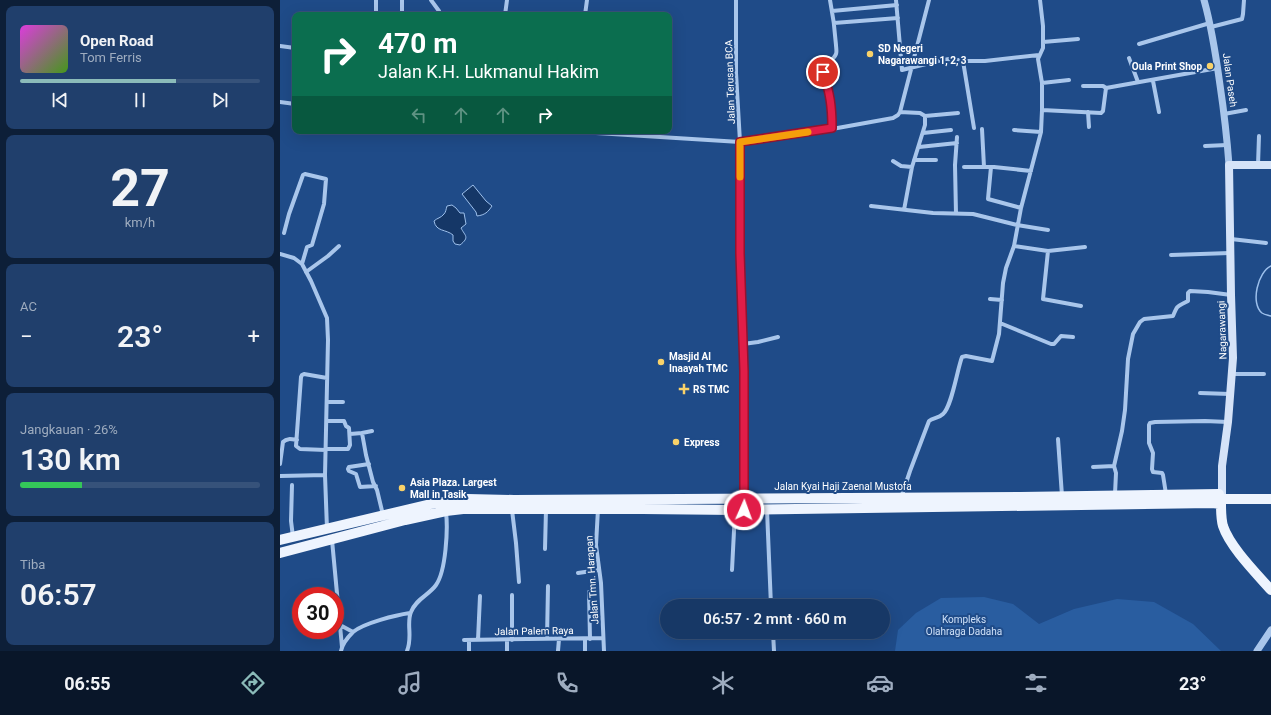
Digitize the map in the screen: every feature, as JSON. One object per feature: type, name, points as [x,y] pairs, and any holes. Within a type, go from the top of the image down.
[{"type":"main road","points":[[1229,165],[1271,165]]},
{"type":"main road","name":"Nagarawangi","points":[[1221,499],[1222,466],[1228,422],[1233,358],[1229,165]]},
{"type":"main road","name":"Jalan Kyai Haji Zaenal Mustofa","points":[[1020,502],[1062,496],[1114,500],[1166,494],[1221,499]]},
{"type":"main road","name":"Jalan Kyai Haji Zaenal Mustofa","points":[[280,553],[332,539],[389,517],[435,503],[468,499],[478,504],[512,509],[546,509],[745,499],[825,503],[1020,502],[1270,497]]},
{"type":"main road","name":"Jalan Kyai Haji Zaenal Mustofa","points":[[643,504],[740,510],[767,510],[825,503],[901,498],[926,502]]},
{"type":"main road","points":[[1221,499],[1222,519],[1225,531],[1235,547],[1271,590]]},
{"type":"main road","name":"Jalan Kyai Haji Zaenal Mustofa","points":[[280,540],[389,517],[446,511],[478,504],[591,506]]},
{"type":"street","points":[[376,0],[376,12]]},
{"type":"street","points":[[402,0],[402,12]]},
{"type":"street","points":[[431,0],[439,12]]},
{"type":"street","points":[[505,12],[507,0]]},
{"type":"street","points":[[585,12],[587,0]]},
{"type":"street","name":"Jalan Terusan BCA","points":[[732,570],[740,510],[745,499],[740,253],[740,142],[736,73],[736,0]]},
{"type":"street","points":[[830,0],[834,23],[836,55],[825,64],[823,72],[832,108],[832,128]]},
{"type":"street","points":[[896,0],[902,70],[949,59],[963,61],[985,61],[1039,55]]},
{"type":"street","points":[[612,134],[740,142],[893,118],[900,112],[929,0]]},
{"type":"street","points":[[901,498],[912,464],[929,421],[942,415],[952,397],[962,357],[966,356],[981,358],[992,361],[1000,323],[1003,283],[1006,268],[1014,246],[1021,208],[1041,132],[1042,83],[1038,59],[1043,48],[1043,24],[1040,0]]},
{"type":"street","name":"Jalan Paseh","points":[[1204,0],[1218,68],[1229,165]]},
{"type":"street","points":[[1139,44],[1210,25],[1242,19],[1244,14],[1244,0]]},
{"type":"street","points":[[832,11],[897,5]]},
{"type":"street","points":[[834,23],[898,18]]},
{"type":"street","points":[[1043,42],[1078,39]]},
{"type":"street","points":[[280,46],[292,48]]},
{"type":"street","points":[[1129,58],[1138,82]]},
{"type":"street","points":[[963,61],[974,128]]},
{"type":"street","points":[[1082,86],[1102,86],[1106,88],[1218,68]]},
{"type":"street","points":[[1042,83],[1069,80]]},
{"type":"street","points":[[1153,80],[1159,112]]},
{"type":"street","points":[[1042,110],[1102,112],[1106,88]]},
{"type":"street","points":[[280,102],[292,104]]},
{"type":"street","points":[[1224,114],[1246,110]]},
{"type":"street","points":[[900,112],[920,113],[925,116],[958,113]]},
{"type":"street","points":[[1088,112],[1089,127]]},
{"type":"street","points":[[904,210],[912,167],[925,125],[925,116]]},
{"type":"street","points":[[982,129],[984,166]]},
{"type":"street","points":[[923,133],[951,130]]},
{"type":"street","points":[[1014,130],[1041,132]]},
{"type":"street","points":[[1258,165],[1259,136]]},
{"type":"street","points":[[956,214],[957,137]]},
{"type":"street","points":[[918,147],[957,144]]},
{"type":"street","points":[[1205,146],[1227,145]]},
{"type":"street","points":[[914,160],[936,160]]},
{"type":"street","points":[[893,161],[901,166],[912,167]]},
{"type":"street","points":[[964,167],[991,166],[1031,171]]},
{"type":"street","points":[[991,166],[988,199],[1021,208]]},
{"type":"street","points":[[284,233],[303,175],[305,174],[326,179],[324,204],[312,245],[307,247],[302,264]]},
{"type":"street","points":[[871,206],[904,210],[973,214],[1018,225],[1048,230]]},
{"type":"street","points":[[1230,240],[1266,243]]},
{"type":"street","points":[[306,272],[340,246]]},
{"type":"street","points":[[1014,246],[1048,251],[1085,247]]},
{"type":"street","points":[[1048,251],[1043,299],[1081,306]]},
{"type":"street","points":[[280,254],[294,258],[302,264],[326,316],[328,340],[325,475],[327,530]]},
{"type":"street","points":[[1171,255],[1230,254]]},
{"type":"street","points":[[1000,266],[1006,268]]},
{"type":"street","points":[[1114,500],[1116,473],[1114,466],[1122,431],[1130,348],[1133,334],[1138,325],[1146,319],[1173,316],[1178,306],[1188,301],[1188,293],[1190,291],[1231,295]]},
{"type":"street","points":[[990,299],[1002,300]]},
{"type":"street","points":[[1000,323],[1051,344],[1054,344],[1060,336],[1073,337]]},
{"type":"street","points":[[743,344],[778,337]]},
{"type":"street","points":[[327,378],[304,374],[302,375],[296,446],[300,449],[348,449],[350,445],[350,434],[344,421],[327,421]]},
{"type":"street","points":[[1232,374],[1264,374]]},
{"type":"street","points":[[1200,393],[1230,394]]},
{"type":"street","points":[[327,402],[343,402]]},
{"type":"street","points":[[1166,494],[1162,473],[1153,472],[1152,469],[1153,453],[1149,443],[1150,423],[1197,421],[1228,422]]},
{"type":"street","points":[[350,434],[372,431]]},
{"type":"street","points":[[362,433],[373,482],[389,517]]},
{"type":"street","points":[[280,464],[283,442],[289,439],[297,440]]},
{"type":"street","points":[[1058,439],[1062,496]]},
{"type":"street","points":[[369,464],[349,467],[348,469],[356,474],[360,487],[376,486]]},
{"type":"street","points":[[1093,467],[1114,466]]},
{"type":"street","points":[[280,476],[325,475]]},
{"type":"street","points":[[292,485],[291,521],[293,537]]},
{"type":"street","name":"Jalan Tmn. Harapan","points":[[591,506],[601,584],[604,651]]},
{"type":"street","points":[[512,509],[519,582]]},
{"type":"street","points":[[545,549],[546,509]]},
{"type":"street","points":[[767,510],[772,599]]},
{"type":"street","points":[[407,651],[410,639],[410,613],[419,600],[436,585],[440,575],[447,537],[446,511]]},
{"type":"street","points":[[332,539],[336,587]]},
{"type":"street","points":[[578,574],[599,570]]},
{"type":"street","points":[[547,639],[548,586]]},
{"type":"street","points":[[585,651],[589,592]]},
{"type":"street","points":[[512,595],[512,640]]},
{"type":"street","points":[[478,640],[480,596]]},
{"type":"street","points":[[341,649],[353,632],[376,622],[410,613]]},
{"type":"street","points":[[344,627],[353,632]]},
{"type":"street","points":[[1257,651],[1271,630]]},
{"type":"street","name":"Jalan Palem Raya","points":[[469,651],[467,640],[603,638]]},
{"type":"street","points":[[341,639],[341,649]]},
{"type":"street","points":[[558,639],[558,651]]},
{"type":"street","points":[[773,639],[774,651]]},
{"type":"street","points":[[507,640],[507,651]]},
{"type":"green space","name":"Kompleks Olahraga Dadaha","points":[[984,597],[1013,604],[1039,624],[1074,609],[1117,599],[1154,602],[1193,624],[1221,651],[895,651],[898,630],[916,613],[941,598]]},
{"type":"shaded area","points":[[473,185],[492,206],[486,213],[480,216],[477,216],[476,212],[462,194]]},
{"type":"shaded area","points":[[452,205],[460,213],[464,213],[466,224],[461,228],[466,238],[460,245],[455,244],[453,241],[453,235],[439,229],[435,225],[434,221],[444,214],[447,206]]},
{"type":"waterway","points":[[1271,266],[1262,274],[1256,295],[1258,308],[1265,315],[1271,316]]},
{"type":"slow traffic","points":[[740,177],[740,142],[808,132]]},
{"type":"place","name":"SD Negeri Nagarawangi 1, 2, 3","points":[[870,54]]},
{"type":"place","name":"Oula Print Shop","points":[[1210,66]]},
{"type":"place","name":"Masjid Al Inaayah TMC","points":[[661,362]]},
{"type":"place","name":"RS TMC","points":[[684,389]]},
{"type":"place","name":"Express","points":[[676,442]]},
{"type":"place","name":"Asia Plaza. Largest Mall in Tasik","points":[[402,488]]},
{"type":"route","points":[[744,510],[744,371],[740,253],[740,142],[832,128],[832,108],[828,86],[823,72]]}]
